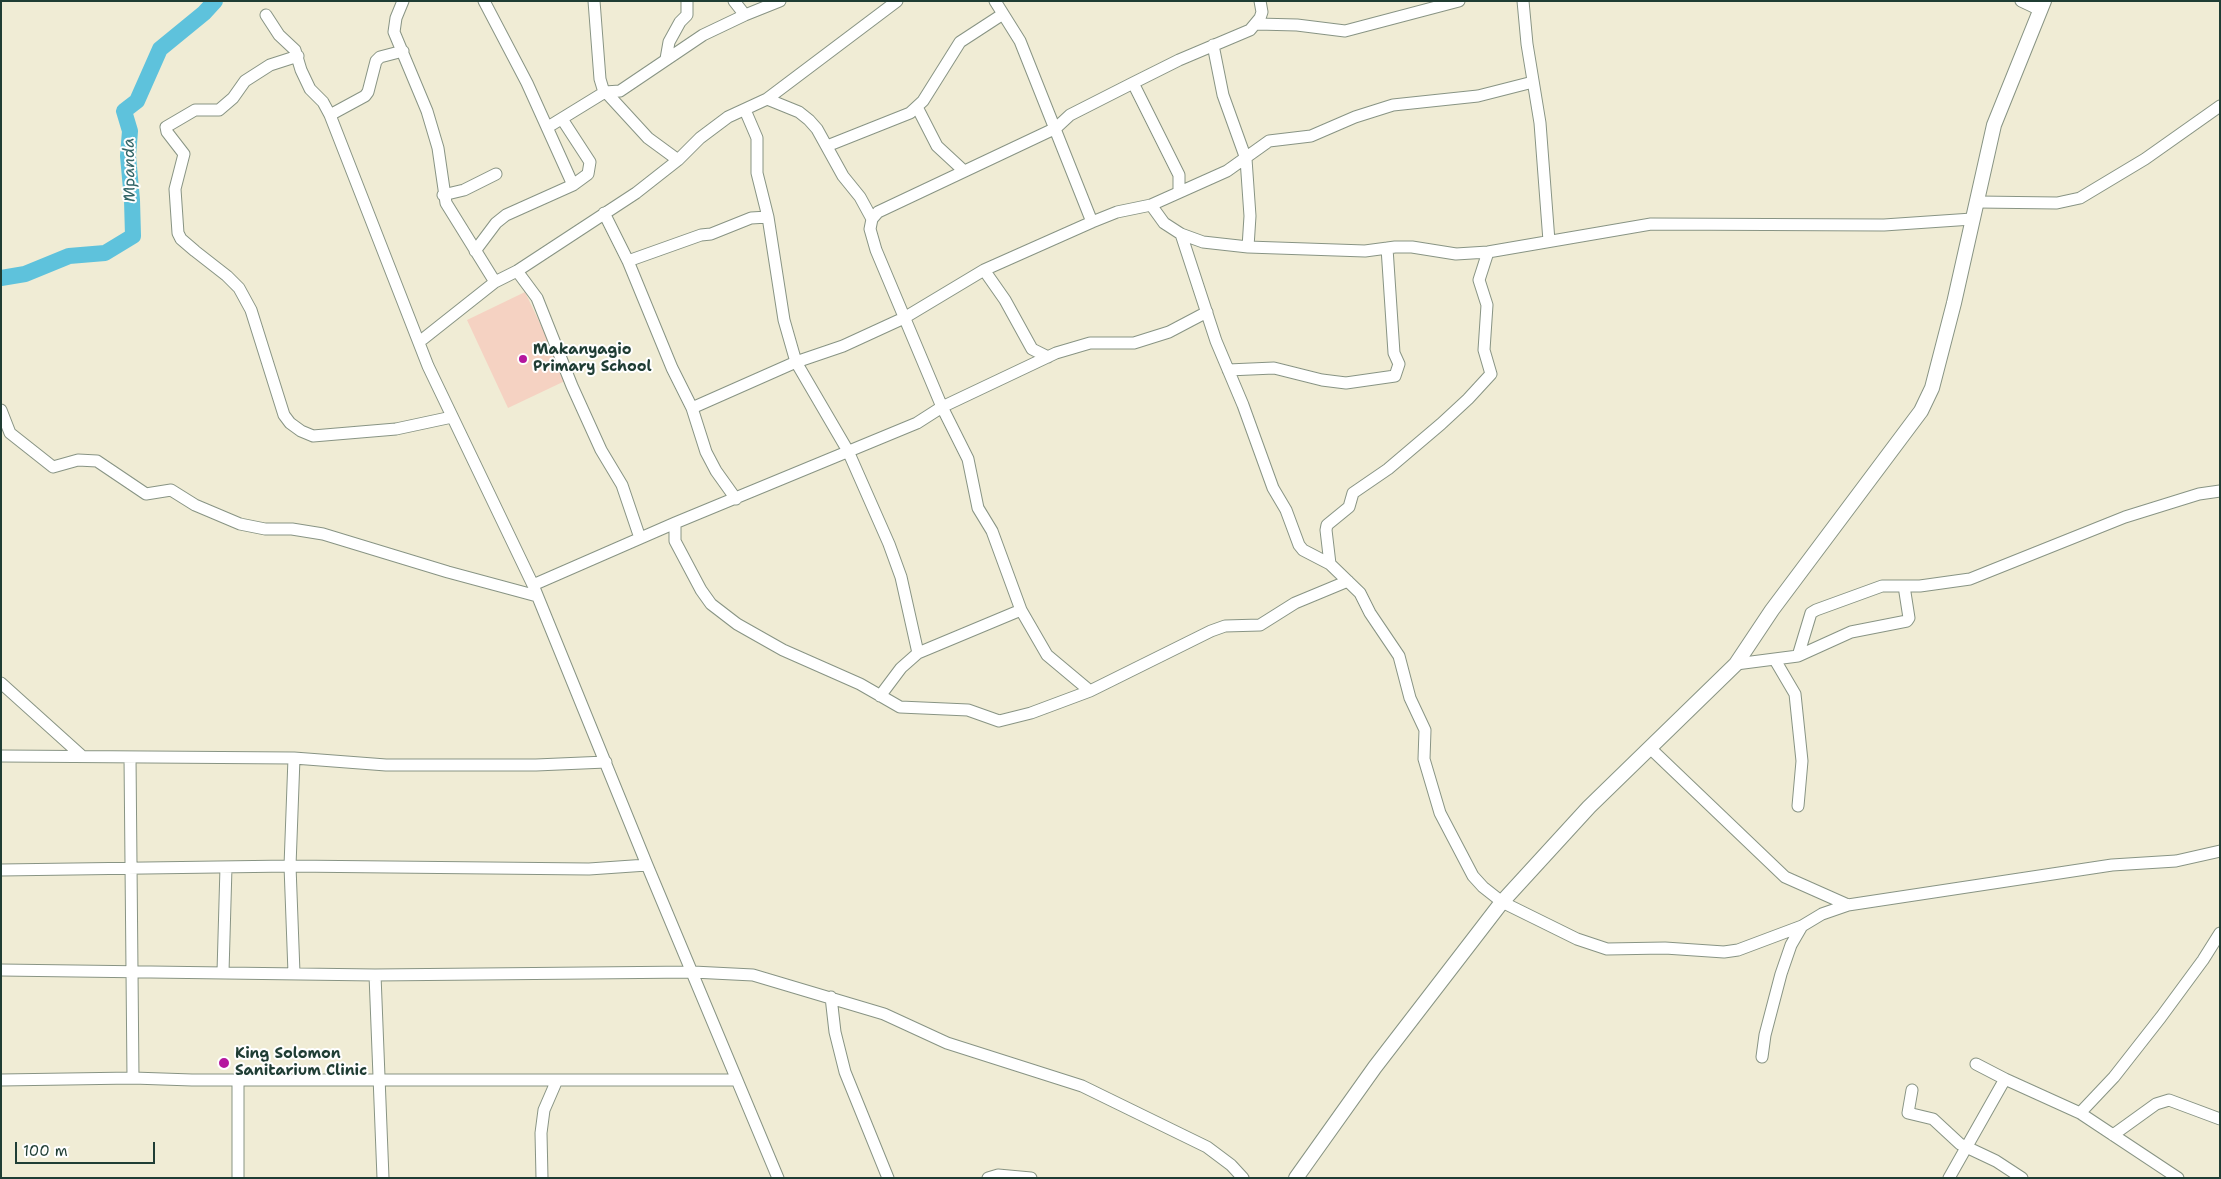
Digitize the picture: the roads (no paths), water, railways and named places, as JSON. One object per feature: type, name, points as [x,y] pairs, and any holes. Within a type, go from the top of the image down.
[{"type":"street","points":[[403,1],[396,18],[394,32],[427,111],[435,139],[443,195],[446,203],[495,282]]},
{"type":"street","points":[[484,1],[548,127],[573,184]]},
{"type":"street","points":[[594,1],[600,79],[604,92],[648,138],[678,160]]},
{"type":"street","points":[[666,59],[669,42],[676,28],[687,16],[687,1]]},
{"type":"street","points":[[734,1],[753,9]]},
{"type":"street","points":[[548,127],[604,92],[620,91],[703,35],[753,9],[780,1]]},
{"type":"street","points":[[423,339],[495,282],[516,271],[636,193],[678,160],[700,138],[728,117],[767,99],[896,1]]},
{"type":"street","points":[[995,1],[1020,41],[1092,222]]},
{"type":"street","points":[[1090,691],[1047,655],[1021,610],[992,531],[978,508],[968,459],[942,407],[876,250],[870,229],[872,219],[878,212],[1056,128],[1070,115],[1133,83],[1213,45],[1250,30],[1257,24],[1262,12],[1260,1]]},
{"type":"street","points":[[1257,24],[1297,25],[1345,31],[1459,1]]},
{"type":"street","points":[[1523,1],[1540,123],[1549,241]]},
{"type":"street","points":[[1296,1178],[1374,1066],[1502,902],[1589,807],[1736,664],[1772,610],[1921,411],[1932,388],[1972,219],[1978,202],[1994,125],[2042,6],[2021,1]]},
{"type":"street","points":[[826,146],[887,124],[917,107],[932,88],[960,42],[1003,14]]},
{"type":"street","points":[[266,15],[280,35],[295,50],[301,70],[310,89],[323,102],[330,115],[393,281],[428,366],[535,591],[778,1178]]},
{"type":"street","points":[[1213,45],[1217,54],[1223,95],[1246,159],[1250,216],[1248,246]]},
{"type":"street","points":[[330,115],[365,96],[368,92],[376,61],[380,57],[403,51]]},
{"type":"street","points":[[298,56],[270,64],[245,81],[233,98],[219,110],[195,110],[166,127],[167,132],[184,154],[175,189],[178,233],[181,239],[239,288],[251,310],[284,415],[290,423],[301,431],[313,436],[396,429],[452,417]]},
{"type":"street","points":[[692,408],[796,362],[843,346],[904,318],[984,270],[1092,222],[1117,212],[1150,205],[1227,171],[1269,141],[1311,136],[1356,117],[1393,105],[1478,96],[1533,82]]},
{"type":"street","points":[[1133,83],[1179,174],[1179,191]]},
{"type":"street","points":[[767,99],[799,112],[809,120],[872,219]]},
{"type":"street","points":[[1978,202],[2057,203],[2080,198],[2145,159],[2220,106]]},
{"type":"street","points":[[917,107],[928,131],[950,160],[964,171]]},
{"type":"street","points":[[745,110],[758,138],[757,173],[768,217],[784,320],[796,362],[848,451],[889,544],[901,577],[918,653]]},
{"type":"street","points":[[475,251],[496,223],[506,215],[573,184],[588,174],[590,162],[562,119]]},
{"type":"street","points":[[941,182],[950,160]]},
{"type":"street","points":[[443,195],[464,190],[496,174]]},
{"type":"street","points":[[1150,205],[1164,223],[1181,234],[1203,242],[1365,251],[1412,247],[1456,254],[1488,252],[1651,224],[1884,224],[1972,219]]},
{"type":"street","points":[[604,214],[628,261],[672,368],[692,408],[706,452],[716,471],[736,499]]},
{"type":"street","points":[[628,261],[700,235],[711,234],[751,218],[768,217]]},
{"type":"street","points":[[1181,234],[1206,312],[1228,370],[1244,405],[1273,488],[1286,510],[1299,545],[1304,550],[1330,564],[1360,594],[1400,656],[1410,698],[1425,730],[1424,759],[1440,813],[1474,876],[1483,887],[1502,902],[1577,939],[1607,949],[1665,948],[1724,952],[1738,950],[1802,926],[1822,914],[1848,906],[2112,865],[2176,861],[2220,851]]},
{"type":"street","points":[[1228,370],[1274,368],[1322,380],[1346,383],[1395,376],[1399,364],[1394,354],[1387,248]]},
{"type":"street","points":[[1330,564],[1327,525],[1349,507],[1353,493],[1388,469],[1434,430],[1468,399],[1491,374],[1484,350],[1487,305],[1479,280],[1488,252]]},
{"type":"street","points":[[984,270],[1005,300],[1032,349],[1048,357]]},
{"type":"street","points":[[516,271],[537,298],[586,418],[601,450],[622,485],[640,538]]},
{"type":"street","points":[[1,410],[10,433],[53,467],[78,460],[97,461],[146,494],[171,490],[195,504],[240,524],[265,529],[292,529],[323,534],[448,572],[535,591],[640,538],[917,423],[942,407],[1048,357],[1090,343],[1134,343],[1169,332],[1206,312]]},
{"type":"street","points":[[1798,656],[1813,612],[1882,586],[1920,586],[1970,580],[2125,517],[2199,494],[2220,491]]},
{"type":"street","points":[[675,523],[675,541],[701,590],[711,604],[737,624],[783,650],[860,684],[900,707],[968,710],[999,721],[1031,714],[1090,691],[1211,631],[1225,626],[1260,625],[1295,603],[1348,581]]},
{"type":"street","points":[[1736,664],[1798,656],[1851,632],[1867,627],[1908,621],[1904,586]]},
{"type":"street","points":[[880,696],[901,668],[918,653],[1021,610]]},
{"type":"street","points":[[1775,660],[1795,694],[1802,761],[1798,806]]},
{"type":"street","points":[[1,683],[82,756]]},
{"type":"street","points":[[1650,748],[1785,877],[1848,906]]},
{"type":"street","points":[[1,756],[294,758],[386,765],[536,765],[606,762]]},
{"type":"street","points":[[130,757],[133,1078]]},
{"type":"street","points":[[294,758],[290,866],[294,973]]},
{"type":"street","points":[[1,870],[290,866],[589,868],[647,865]]},
{"type":"street","points":[[223,972],[226,867]]},
{"type":"street","points":[[1762,1057],[1765,1035],[1781,974],[1791,945],[1802,926]]},
{"type":"street","points":[[2080,1113],[2114,1077],[2162,1017],[2203,960],[2220,932]]},
{"type":"street","points":[[1,970],[375,974],[693,972],[753,975],[884,1014],[948,1043],[1082,1086],[1207,1147],[1231,1165],[1243,1178]]},
{"type":"street","points":[[375,974],[383,1178]]},
{"type":"street","points":[[831,997],[835,1032],[845,1072],[888,1178]]},
{"type":"street","points":[[1976,1064],[2005,1080],[2080,1113],[2178,1178]]},
{"type":"street","points":[[1,1080],[133,1078],[737,1080]]},
{"type":"street","points":[[238,1079],[238,1178]]},
{"type":"street","points":[[542,1178],[541,1133],[544,1110],[557,1080]]},
{"type":"street","points":[[1949,1178],[2005,1080]]},
{"type":"street","points":[[1912,1090],[1908,1112],[1933,1119],[1967,1148],[1996,1161],[2022,1178]]},
{"type":"street","points":[[2113,1135],[2156,1104],[2169,1100],[2220,1119]]},
{"type":"street","points":[[988,1178],[998,1175],[1031,1178]]},
{"type":"waterway","name":"Mpanda","points":[[1,278],[25,274],[69,256],[105,253],[133,236],[128,156],[130,131],[124,111],[137,101],[160,49],[204,13],[215,1]]},
{"type":"place","name":"Makanyagio Primary School","points":[[523,359]]},
{"type":"place","name":"King Solomon Sanitarium Clinic","points":[[224,1063]]}]
